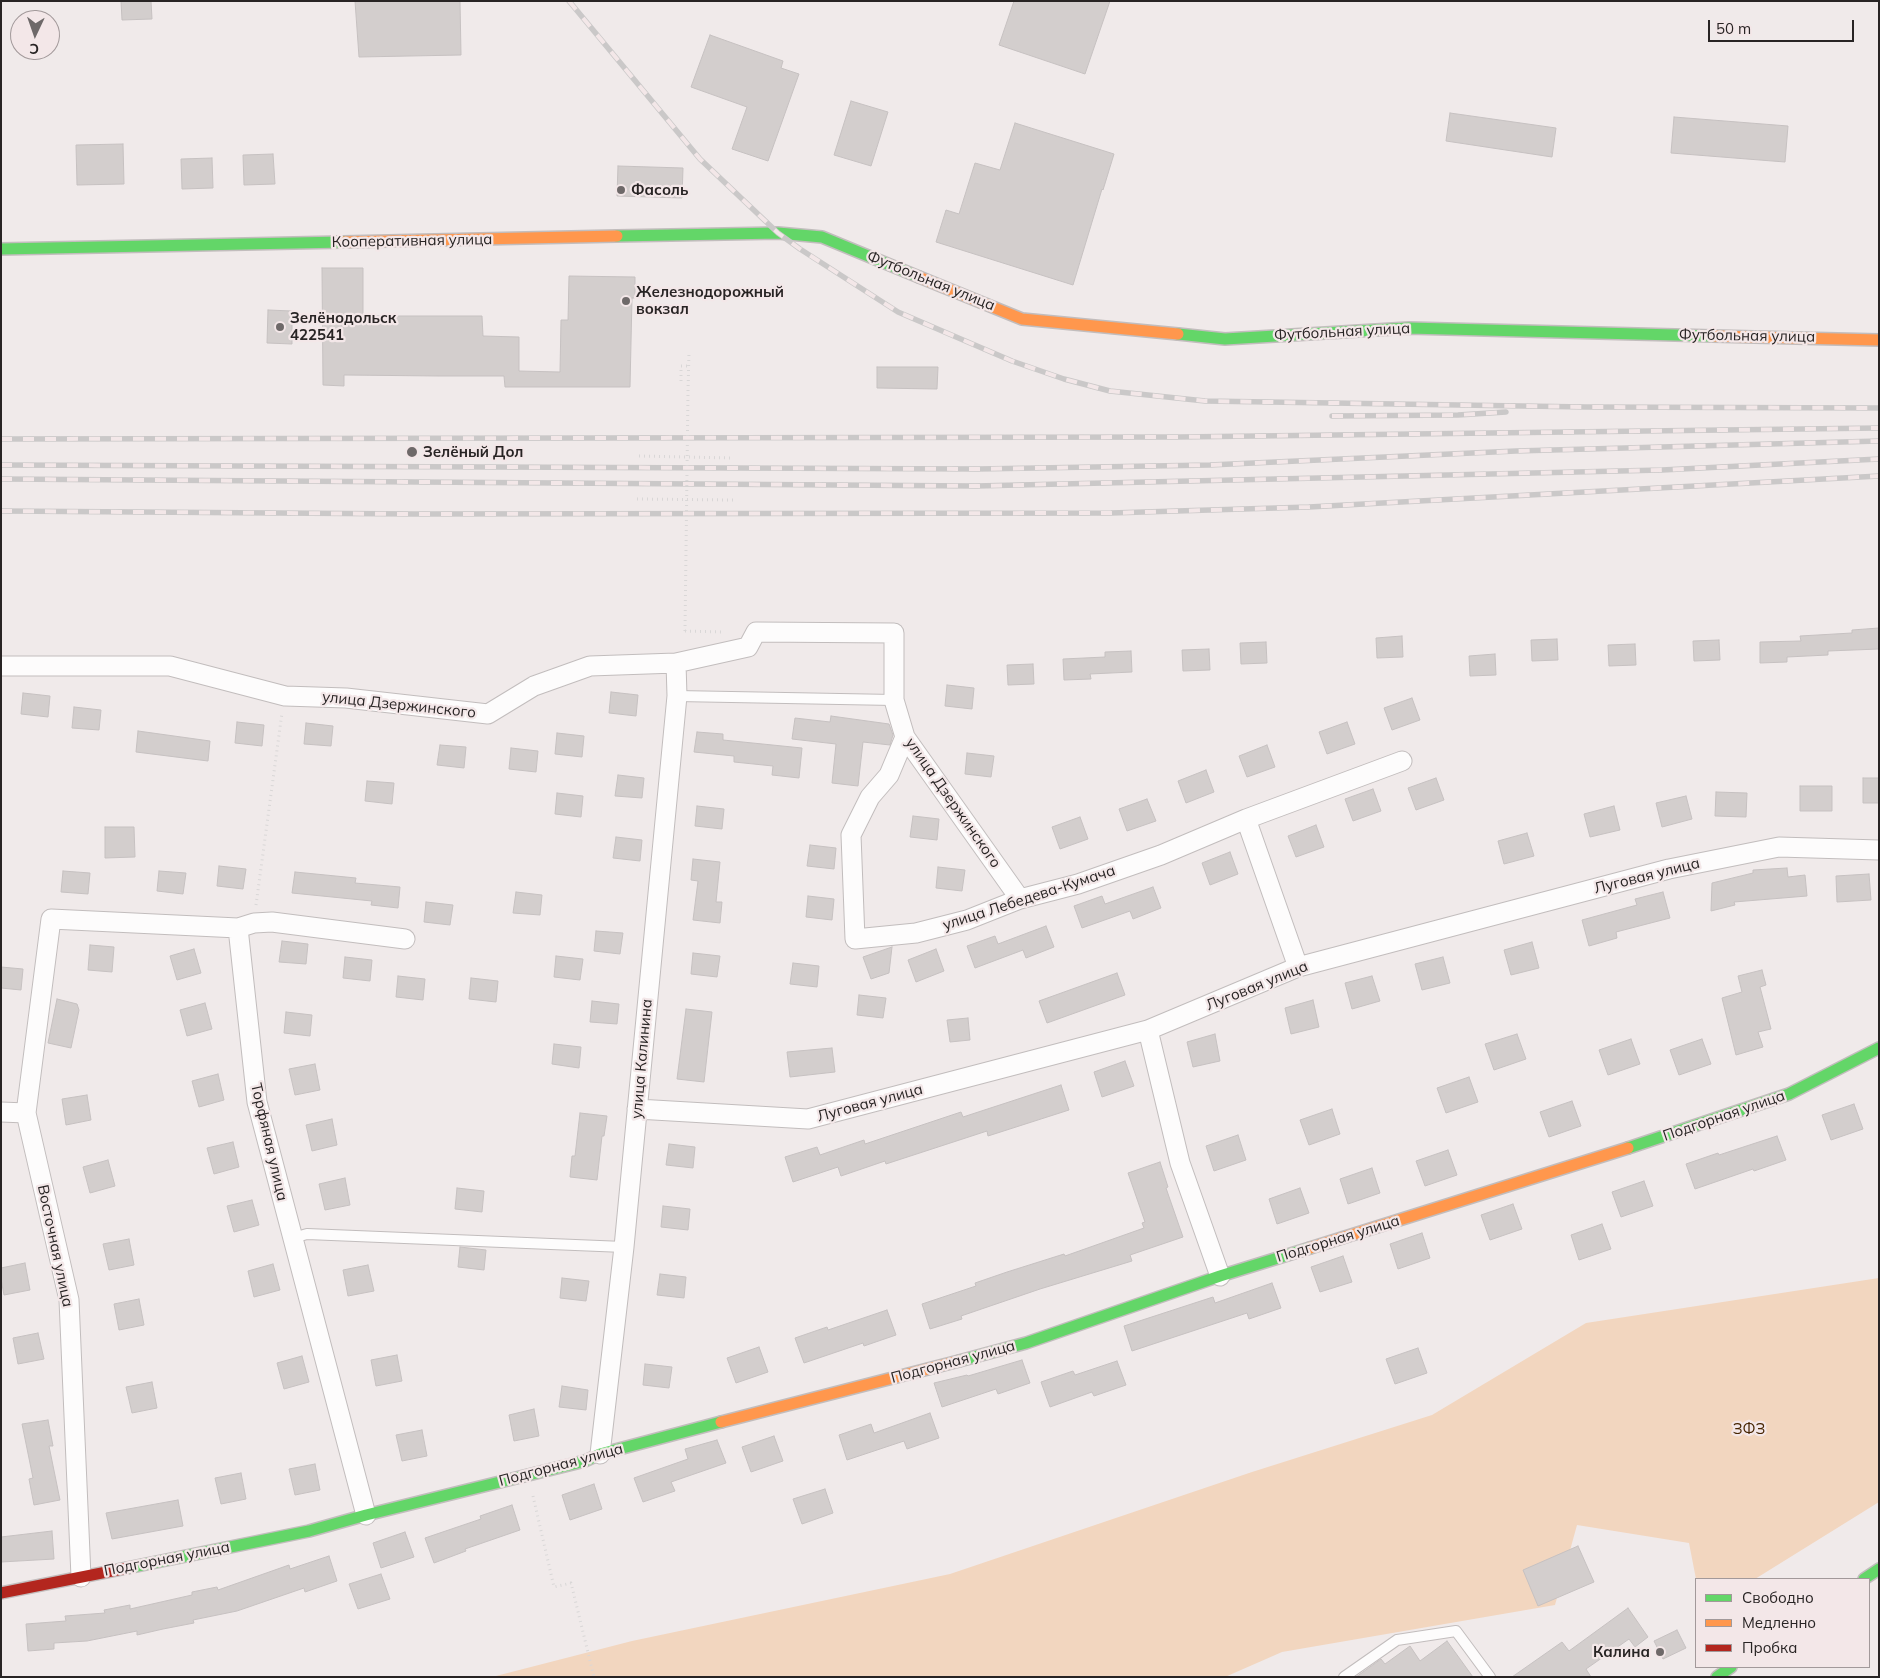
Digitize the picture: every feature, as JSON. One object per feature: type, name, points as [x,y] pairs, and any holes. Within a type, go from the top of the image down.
[{"type":"street","name":"Кооперативная улица","points":[[1,249],[778,233],[822,237]]},
{"type":"street","name":"Футбольная улица","points":[[822,237],[1022,319],[1225,340],[1409,328],[1879,340]]},
{"type":"street","name":"улица Дзержинского","points":[[1,666],[170,666],[285,696],[346,698],[488,714],[534,686],[590,666],[676,664],[748,647],[756,632],[894,633],[894,700],[905,737],[1020,899]]},
{"type":"street","name":"улица Калинина","points":[[600,1454],[624,1247],[676,696],[676,664]]},
{"type":"street","name":"улица Лебедева-Кумача","points":[[905,737],[889,775],[870,797],[852,835],[855,939],[916,933],[967,920],[1020,899],[1078,884],[1161,855],[1246,819],[1402,762]]},
{"type":"street","points":[[1246,819],[1298,967]]},
{"type":"street","name":"Луговая улица","points":[[637,1109],[808,1119],[1148,1030],[1298,967],[1678,867],[1778,847],[1879,850]]},
{"type":"street","name":"Восточная улица","points":[[80,1577],[69,1300],[26,1114],[51,919],[246,926]]},
{"type":"street","points":[[246,926],[272,922],[405,939]]},
{"type":"street","name":"Торфяная улица","points":[[246,926],[257,1102],[366,1515]]},
{"type":"street","points":[[1148,1030],[1180,1163],[1220,1276]]},
{"type":"street","name":"Подгорная улица","points":[[1,1593],[308,1531],[585,1461],[600,1454],[1026,1343],[1220,1276],[1694,1127],[1789,1094],[1879,1048]]},
{"type":"street","points":[[1,1112],[26,1114]]},
{"type":"street","points":[[1866,1578],[1879,1570]]},
{"type":"street","points":[[1725,1671],[1739,1677]]},
{"type":"lane","points":[[676,696],[894,700]]},
{"type":"lane","points":[[293,1238],[307,1234],[624,1247]]},
{"type":"lane","points":[[1344,1677],[1397,1640],[1456,1631],[1490,1677]]},
{"type":"path","points":[[685,631],[688,352]]},
{"type":"path","points":[[681,381],[681,366],[688,366]]},
{"type":"path","points":[[638,456],[732,458]]},
{"type":"path","points":[[637,499],[733,500]]},
{"type":"path","points":[[246,926],[285,696]]},
{"type":"path","points":[[533,1494],[554,1587],[571,1583],[594,1677]]},
{"type":"green space","name":"ЗФЗ","points":[[1879,1278],[1879,1502],[1757,1578],[1696,1578],[1689,1543],[1577,1525],[1555,1605],[1282,1652],[1225,1677],[492,1677],[632,1641],[950,1574],[1252,1472],[1432,1415],[1586,1323]]},
{"type":"building","points":[[121,1],[151,1],[152,19],[122,20]]},
{"type":"building","points":[[355,1],[460,1],[461,55],[359,57]]},
{"type":"building","points":[[1014,1],[1110,1],[1085,74],[999,45]]},
{"type":"building","points":[[710,35],[783,61],[781,68],[799,74],[768,161],[732,149],[747,107],[691,87]]},
{"type":"building","points":[[851,101],[888,112],[871,166],[834,155]]},
{"type":"building","points":[[1450,113],[1556,128],[1552,157],[1446,141]]},
{"type":"building","points":[[1674,117],[1788,126],[1785,162],[1671,153]]},
{"type":"building","points":[[1015,123],[1114,154],[1073,285],[936,242],[946,210],[959,214],[975,163],[1000,170]]},
{"type":"building","points":[[123,144],[124,184],[77,185],[76,145]]},
{"type":"building","points":[[273,154],[275,184],[244,185],[243,155]]},
{"type":"building","points":[[212,158],[213,188],[182,189],[181,159]]},
{"type":"building","points":[[618,166],[683,168],[682,198],[617,196]]},
{"type":"building","points":[[322,268],[363,268],[363,316],[482,316],[483,336],[519,337],[519,371],[560,372],[561,320],[568,320],[569,276],[635,277],[635,298],[632,298],[630,387],[505,387],[504,376],[344,375],[344,386],[323,385]]},
{"type":"building","points":[[268,310],[292,311],[292,344],[267,343]]},
{"type":"building","points":[[877,367],[938,367],[937,389],[877,388]]},
{"type":"building","points":[[1879,628],[1879,649],[1828,651],[1828,655],[1787,657],[1787,662],[1760,663],[1760,642],[1801,641],[1800,636],[1852,633],[1852,630]]},
{"type":"building","points":[[1402,636],[1403,657],[1377,658],[1376,638]]},
{"type":"building","points":[[1557,639],[1558,660],[1532,661],[1531,640]]},
{"type":"building","points":[[1719,640],[1720,660],[1694,661],[1693,641]]},
{"type":"building","points":[[1266,642],[1267,663],[1241,664],[1240,643]]},
{"type":"building","points":[[1635,644],[1636,665],[1609,666],[1608,645]]},
{"type":"building","points":[[1209,649],[1210,670],[1183,671],[1182,650]]},
{"type":"building","points":[[1131,651],[1132,672],[1090,674],[1091,679],[1064,680],[1063,659],[1105,657],[1105,652]]},
{"type":"building","points":[[1495,654],[1496,675],[1470,676],[1469,656]]},
{"type":"building","points":[[1033,664],[1034,684],[1008,685],[1007,665]]},
{"type":"building","points":[[947,685],[974,688],[972,709],[945,706]]},
{"type":"building","points":[[611,692],[638,695],[636,716],[609,713]]},
{"type":"building","points":[[23,693],[50,696],[48,717],[21,714]]},
{"type":"building","points":[[1412,698],[1420,720],[1392,730],[1384,708]]},
{"type":"building","points":[[74,707],[101,710],[99,730],[72,728]]},
{"type":"building","points":[[831,716],[889,724],[893,735],[890,745],[863,742],[858,786],[832,783],[836,744],[792,739],[795,718],[830,722]]},
{"type":"building","points":[[237,722],[264,725],[262,746],[235,743]]},
{"type":"building","points":[[1347,722],[1355,744],[1327,754],[1319,732]]},
{"type":"building","points":[[306,723],[333,726],[331,746],[304,744]]},
{"type":"building","points":[[138,731],[210,741],[208,761],[136,752]]},
{"type":"building","points":[[697,732],[723,734],[723,740],[802,748],[799,778],[772,775],[773,766],[734,762],[734,756],[694,752]]},
{"type":"building","points":[[557,733],[584,736],[582,757],[555,754]]},
{"type":"building","points":[[440,745],[466,747],[464,768],[437,765]]},
{"type":"building","points":[[1267,745],[1275,767],[1247,777],[1239,756]]},
{"type":"building","points":[[511,748],[538,751],[536,772],[509,769]]},
{"type":"building","points":[[967,753],[994,756],[991,777],[965,774]]},
{"type":"building","points":[[1206,770],[1214,792],[1186,803],[1178,781]]},
{"type":"building","points":[[618,775],[644,778],[642,798],[615,796]]},
{"type":"building","points":[[1436,778],[1444,800],[1416,810],[1408,788]]},
{"type":"building","points":[[1863,778],[1879,778],[1879,803],[1863,803]]},
{"type":"building","points":[[367,781],[394,783],[392,804],[365,801]]},
{"type":"building","points":[[1800,786],[1832,786],[1832,811],[1800,811]]},
{"type":"building","points":[[1373,789],[1381,811],[1353,821],[1345,799]]},
{"type":"building","points":[[1716,792],[1747,793],[1746,817],[1715,816]]},
{"type":"building","points":[[557,793],[583,796],[581,817],[555,814]]},
{"type":"building","points":[[1686,796],[1692,819],[1662,827],[1656,803]]},
{"type":"building","points":[[1147,799],[1156,821],[1127,831],[1119,809]]},
{"type":"building","points":[[697,806],[724,809],[722,829],[695,826]]},
{"type":"building","points":[[1614,806],[1620,830],[1590,837],[1584,814]]},
{"type":"building","points":[[913,816],[939,819],[937,840],[910,837]]},
{"type":"building","points":[[1080,817],[1088,839],[1060,849],[1052,827]]},
{"type":"building","points":[[1316,825],[1324,847],[1296,857],[1288,836]]},
{"type":"building","points":[[105,827],[134,827],[135,857],[105,858]]},
{"type":"building","points":[[1527,833],[1534,856],[1504,864],[1498,841]]},
{"type":"building","points":[[616,837],[642,840],[640,861],[613,858]]},
{"type":"building","points":[[810,845],[836,848],[834,869],[807,866]]},
{"type":"building","points":[[1230,852],[1238,874],[1210,885],[1202,863]]},
{"type":"building","points":[[693,859],[720,862],[716,902],[722,902],[720,923],[693,920],[698,881],[691,880]]},
{"type":"building","points":[[219,866],[246,869],[243,889],[217,886]]},
{"type":"building","points":[[938,867],[965,870],[962,891],[936,888]]},
{"type":"building","points":[[1787,868],[1788,877],[1805,875],[1807,896],[1734,902],[1735,905],[1711,911],[1712,883],[1753,873],[1753,870]]},
{"type":"building","points":[[63,871],[90,873],[88,894],[61,892]]},
{"type":"building","points":[[159,871],[186,873],[183,894],[157,891]]},
{"type":"building","points":[[295,872],[356,878],[355,883],[400,887],[398,908],[371,905],[372,901],[292,893]]},
{"type":"building","points":[[1869,874],[1871,900],[1837,902],[1836,876]]},
{"type":"building","points":[[1153,887],[1161,908],[1133,919],[1130,911],[1082,928],[1074,906],[1102,896],[1105,904]]},
{"type":"building","points":[[516,892],[542,895],[540,915],[513,913]]},
{"type":"building","points":[[1663,892],[1670,918],[1616,932],[1617,938],[1589,946],[1582,920],[1637,905],[1635,899]]},
{"type":"building","points":[[808,896],[834,899],[832,920],[806,917]]},
{"type":"building","points":[[426,902],[453,905],[450,925],[424,922]]},
{"type":"building","points":[[1046,926],[1054,947],[1026,958],[1023,950],[975,968],[967,946],[995,936],[998,944]]},
{"type":"building","points":[[596,931],[623,933],[620,954],[594,951]]},
{"type":"building","points":[[282,941],[308,944],[306,964],[279,962]]},
{"type":"building","points":[[1532,942],[1539,968],[1511,975],[1504,950]]},
{"type":"building","points":[[90,945],[114,947],[112,972],[88,970]]},
{"type":"building","points":[[892,947],[889,973],[871,979],[863,957]]},
{"type":"building","points":[[194,949],[201,973],[177,980],[170,956]]},
{"type":"building","points":[[936,949],[944,971],[916,982],[908,960]]},
{"type":"building","points":[[693,953],[720,956],[717,977],[691,974]]},
{"type":"building","points":[[556,956],[583,959],[580,980],[554,977]]},
{"type":"building","points":[[345,957],[372,960],[370,981],[343,978]]},
{"type":"building","points":[[1443,957],[1450,983],[1422,990],[1415,964]]},
{"type":"building","points":[[793,963],[819,966],[817,987],[790,984]]},
{"type":"building","points":[[1,967],[23,969],[21,990],[1,988]]},
{"type":"building","points":[[1762,970],[1766,985],[1760,987],[1771,1029],[1758,1032],[1763,1047],[1736,1055],[1722,998],[1742,992],[1738,976]]},
{"type":"building","points":[[1117,973],[1125,995],[1047,1023],[1039,1001]]},
{"type":"building","points":[[398,976],[425,979],[423,1000],[396,997]]},
{"type":"building","points":[[1372,976],[1380,1001],[1352,1009],[1345,983]]},
{"type":"building","points":[[471,978],[498,981],[496,1002],[469,999]]},
{"type":"building","points":[[859,995],[886,998],[883,1018],[857,1015]]},
{"type":"building","points":[[57,999],[77,1004],[79,1010],[71,1048],[48,1043]]},
{"type":"building","points":[[1313,1000],[1319,1027],[1291,1034],[1285,1008]]},
{"type":"building","points":[[592,1001],[619,1004],[617,1024],[590,1022]]},
{"type":"building","points":[[205,1003],[212,1029],[187,1036],[180,1010]]},
{"type":"building","points":[[686,1009],[712,1012],[704,1082],[677,1079]]},
{"type":"building","points":[[286,1012],[312,1015],[310,1036],[284,1033]]},
{"type":"building","points":[[968,1018],[970,1040],[950,1042],[947,1020]]},
{"type":"building","points":[[1215,1034],[1220,1061],[1193,1067],[1187,1042]]},
{"type":"building","points":[[1517,1034],[1526,1059],[1494,1070],[1485,1044]]},
{"type":"building","points":[[1631,1039],[1640,1064],[1608,1075],[1599,1050]]},
{"type":"building","points":[[1702,1039],[1711,1064],[1679,1075],[1670,1050]]},
{"type":"building","points":[[554,1044],[581,1047],[579,1068],[552,1064]]},
{"type":"building","points":[[832,1048],[835,1072],[790,1077],[787,1052]]},
{"type":"building","points":[[1125,1061],[1134,1086],[1102,1097],[1094,1072]]},
{"type":"building","points":[[315,1064],[320,1090],[295,1095],[289,1069]]},
{"type":"building","points":[[218,1074],[224,1100],[199,1107],[192,1081]]},
{"type":"building","points":[[1469,1077],[1478,1102],[1446,1113],[1437,1088]]},
{"type":"building","points":[[1061,1085],[1069,1110],[988,1136],[987,1131],[886,1164],[885,1161],[841,1176],[838,1167],[793,1182],[785,1157],[817,1147],[820,1155],[864,1140],[865,1144],[961,1112],[963,1117]]},
{"type":"building","points":[[87,1095],[91,1120],[66,1125],[62,1099]]},
{"type":"building","points":[[1572,1101],[1581,1126],[1549,1137],[1540,1112]]},
{"type":"building","points":[[1854,1104],[1863,1129],[1831,1140],[1822,1115]]},
{"type":"building","points":[[1332,1109],[1340,1134],[1309,1145],[1300,1120]]},
{"type":"building","points":[[580,1113],[607,1116],[604,1136],[602,1136],[597,1180],[570,1177],[572,1156],[575,1156]]},
{"type":"building","points":[[332,1119],[337,1145],[312,1151],[306,1125]]},
{"type":"building","points":[[1238,1135],[1246,1160],[1214,1171],[1206,1146]]},
{"type":"building","points":[[1777,1136],[1786,1160],[1695,1189],[1686,1164]]},
{"type":"building","points":[[233,1142],[239,1167],[214,1174],[207,1148]]},
{"type":"building","points":[[669,1144],[695,1147],[693,1168],[666,1165]]},
{"type":"building","points":[[1448,1150],[1457,1175],[1425,1186],[1416,1161]]},
{"type":"building","points":[[108,1160],[115,1186],[90,1193],[83,1167]]},
{"type":"building","points":[[1160,1162],[1168,1187],[1166,1188],[1183,1237],[1130,1255],[1132,1261],[1040,1289],[961,1316],[962,1319],[930,1329],[922,1304],[976,1286],[975,1283],[1007,1272],[1064,1254],[1065,1256],[1144,1228],[1142,1223],[1145,1222],[1128,1173]]},
{"type":"building","points":[[1372,1168],[1380,1193],[1348,1204],[1340,1179]]},
{"type":"building","points":[[345,1178],[350,1205],[325,1210],[319,1184]]},
{"type":"building","points":[[1644,1181],[1653,1206],[1621,1217],[1612,1192]]},
{"type":"building","points":[[457,1188],[484,1191],[482,1212],[455,1209]]},
{"type":"building","points":[[1300,1188],[1309,1213],[1277,1224],[1269,1199]]},
{"type":"building","points":[[252,1200],[259,1225],[234,1232],[227,1206]]},
{"type":"building","points":[[1513,1204],[1522,1229],[1490,1240],[1481,1215]]},
{"type":"building","points":[[663,1206],[690,1209],[688,1230],[661,1227]]},
{"type":"building","points":[[1602,1224],[1611,1249],[1579,1260],[1571,1235]]},
{"type":"building","points":[[1422,1233],[1430,1258],[1398,1269],[1390,1244]]},
{"type":"building","points":[[129,1239],[134,1265],[109,1270],[103,1244]]},
{"type":"building","points":[[460,1247],[486,1250],[484,1270],[458,1267]]},
{"type":"building","points":[[1343,1256],[1352,1282],[1320,1292],[1311,1267]]},
{"type":"building","points":[[25,1263],[30,1290],[4,1295],[1,1268]]},
{"type":"building","points":[[273,1264],[280,1290],[254,1297],[248,1271]]},
{"type":"building","points":[[368,1265],[374,1291],[348,1296],[343,1270]]},
{"type":"building","points":[[660,1274],[686,1277],[684,1298],[657,1295]]},
{"type":"building","points":[[562,1278],[589,1281],[586,1301],[560,1298]]},
{"type":"building","points":[[1272,1283],[1281,1308],[1249,1319],[1247,1313],[1132,1351],[1124,1326],[1213,1297],[1215,1303]]},
{"type":"building","points":[[139,1299],[144,1325],[119,1330],[114,1304]]},
{"type":"building","points":[[887,1310],[896,1335],[864,1346],[863,1343],[804,1363],[795,1338],[827,1327],[828,1330]]},
{"type":"building","points":[[38,1333],[44,1359],[18,1364],[13,1338]]},
{"type":"building","points":[[759,1347],[768,1372],[736,1383],[727,1358]]},
{"type":"building","points":[[1418,1348],[1427,1373],[1395,1384],[1386,1359]]},
{"type":"building","points":[[397,1355],[402,1381],[376,1386],[371,1360]]},
{"type":"building","points":[[302,1356],[309,1382],[284,1389],[277,1363]]},
{"type":"building","points":[[1022,1360],[1030,1383],[998,1394],[996,1389],[942,1407],[934,1383],[968,1376]]},
{"type":"building","points":[[1117,1361],[1126,1385],[1094,1396],[1092,1392],[1050,1407],[1041,1382],[1073,1371],[1075,1375]]},
{"type":"building","points":[[645,1364],[672,1367],[669,1388],[643,1385]]},
{"type":"building","points":[[152,1382],[157,1408],[132,1413],[126,1387]]},
{"type":"building","points":[[562,1386],[588,1390],[586,1410],[559,1407]]},
{"type":"building","points":[[534,1409],[539,1436],[514,1441],[509,1415]]},
{"type":"building","points":[[930,1413],[939,1438],[907,1449],[904,1441],[847,1460],[839,1435],[871,1424],[874,1433]]},
{"type":"building","points":[[48,1420],[53,1446],[49,1446],[60,1500],[34,1505],[29,1479],[33,1478],[22,1424]]},
{"type":"building","points":[[422,1430],[427,1456],[402,1461],[396,1435]]},
{"type":"building","points":[[774,1436],[783,1461],[751,1472],[742,1447]]},
{"type":"building","points":[[717,1440],[726,1463],[671,1482],[675,1491],[643,1502],[634,1478],[688,1459],[685,1449]]},
{"type":"building","points":[[315,1464],[320,1490],[295,1495],[289,1469]]},
{"type":"building","points":[[241,1473],[246,1499],[221,1504],[215,1478]]},
{"type":"building","points":[[594,1484],[602,1509],[570,1520],[562,1495]]},
{"type":"building","points":[[825,1489],[833,1513],[802,1524],[793,1499]]},
{"type":"building","points":[[178,1500],[183,1526],[112,1539],[106,1513]]},
{"type":"building","points":[[512,1505],[520,1530],[465,1549],[466,1551],[434,1563],[425,1538],[481,1519],[480,1516]]},
{"type":"building","points":[[52,1531],[54,1559],[1,1562],[1,1537]]},
{"type":"building","points":[[405,1532],[414,1557],[381,1568],[373,1543]]},
{"type":"building","points":[[1578,1546],[1594,1582],[1538,1606],[1523,1570]]},
{"type":"building","points":[[329,1556],[337,1581],[305,1592],[304,1588],[237,1611],[193,1620],[194,1623],[137,1635],[137,1631],[87,1641],[54,1643],[54,1649],[28,1651],[26,1624],[66,1621],[65,1616],[105,1613],[104,1610],[130,1605],[130,1609],[192,1595],[192,1592],[217,1587],[218,1590],[289,1565],[290,1569]]},
{"type":"building","points":[[381,1574],[390,1599],[358,1609],[349,1584]]},
{"type":"building","points":[[1628,1608],[1648,1637],[1635,1647],[1629,1639],[1586,1669],[1591,1677],[1512,1677],[1562,1642],[1569,1651]]},
{"type":"building","points":[[1677,1630],[1686,1648],[1663,1659],[1654,1641]]},
{"type":"building","points":[[1447,1641],[1473,1677],[1356,1677],[1381,1659],[1385,1664],[1410,1646],[1420,1661]]},
{"type":"railway","points":[[569,1],[700,159],[778,233],[898,312],[1012,361],[1064,379],[1110,391],[1205,401],[1586,407],[1879,408]]},
{"type":"railway","points":[[1332,416],[1458,415],[1506,412]]},
{"type":"railway","points":[[1,439],[1179,437],[1879,428]]},
{"type":"railway","points":[[1,465],[978,469],[1210,465],[1516,451],[1879,441]]},
{"type":"railway","points":[[1,479],[976,486],[1662,470],[1879,459]]},
{"type":"railway","points":[[1,511],[414,514],[1111,513],[1309,507],[1879,476]]},
{"type":"traffic: fast","points":[[617,236],[778,233],[822,237],[919,277]]},
{"type":"traffic: fast","points":[[1,249],[343,242]]},
{"type":"traffic: fast","points":[[1178,334],[1225,339],[1409,328],[1713,336]]},
{"type":"traffic: fast","points":[[1628,1148],[1789,1094],[1879,1048]]},
{"type":"traffic: fast","points":[[959,1361],[1026,1343],[1220,1276],[1310,1248]]},
{"type":"traffic: fast","points":[[127,1568],[309,1531],[585,1461],[600,1454],[721,1422]]},
{"type":"traffic: fast","points":[[1866,1578],[1879,1569]]},
{"type":"traffic: fast","points":[[1717,1677],[1730,1668]]},
{"type":"traffic: slow","points":[[343,242],[617,236]]},
{"type":"traffic: slow","points":[[919,277],[1022,319],[1178,334]]},
{"type":"traffic: slow","points":[[1713,336],[1879,340]]},
{"type":"traffic: slow","points":[[1310,1248],[1628,1148]]},
{"type":"traffic: slow","points":[[721,1422],[959,1361]]},
{"type":"traffic: jam","points":[[1,1593],[127,1568]]},
{"type":"place","name":"Фасоль","points":[[621,190]]},
{"type":"place","name":"Железнодорожный вокзал","points":[[626,301]]},
{"type":"place","name":"Зелёнодольск 422541","points":[[280,327]]},
{"type":"place","name":"Зелёный Дол","points":[[412,452]]},
{"type":"place","name":"Калина","points":[[1660,1652]]}]
